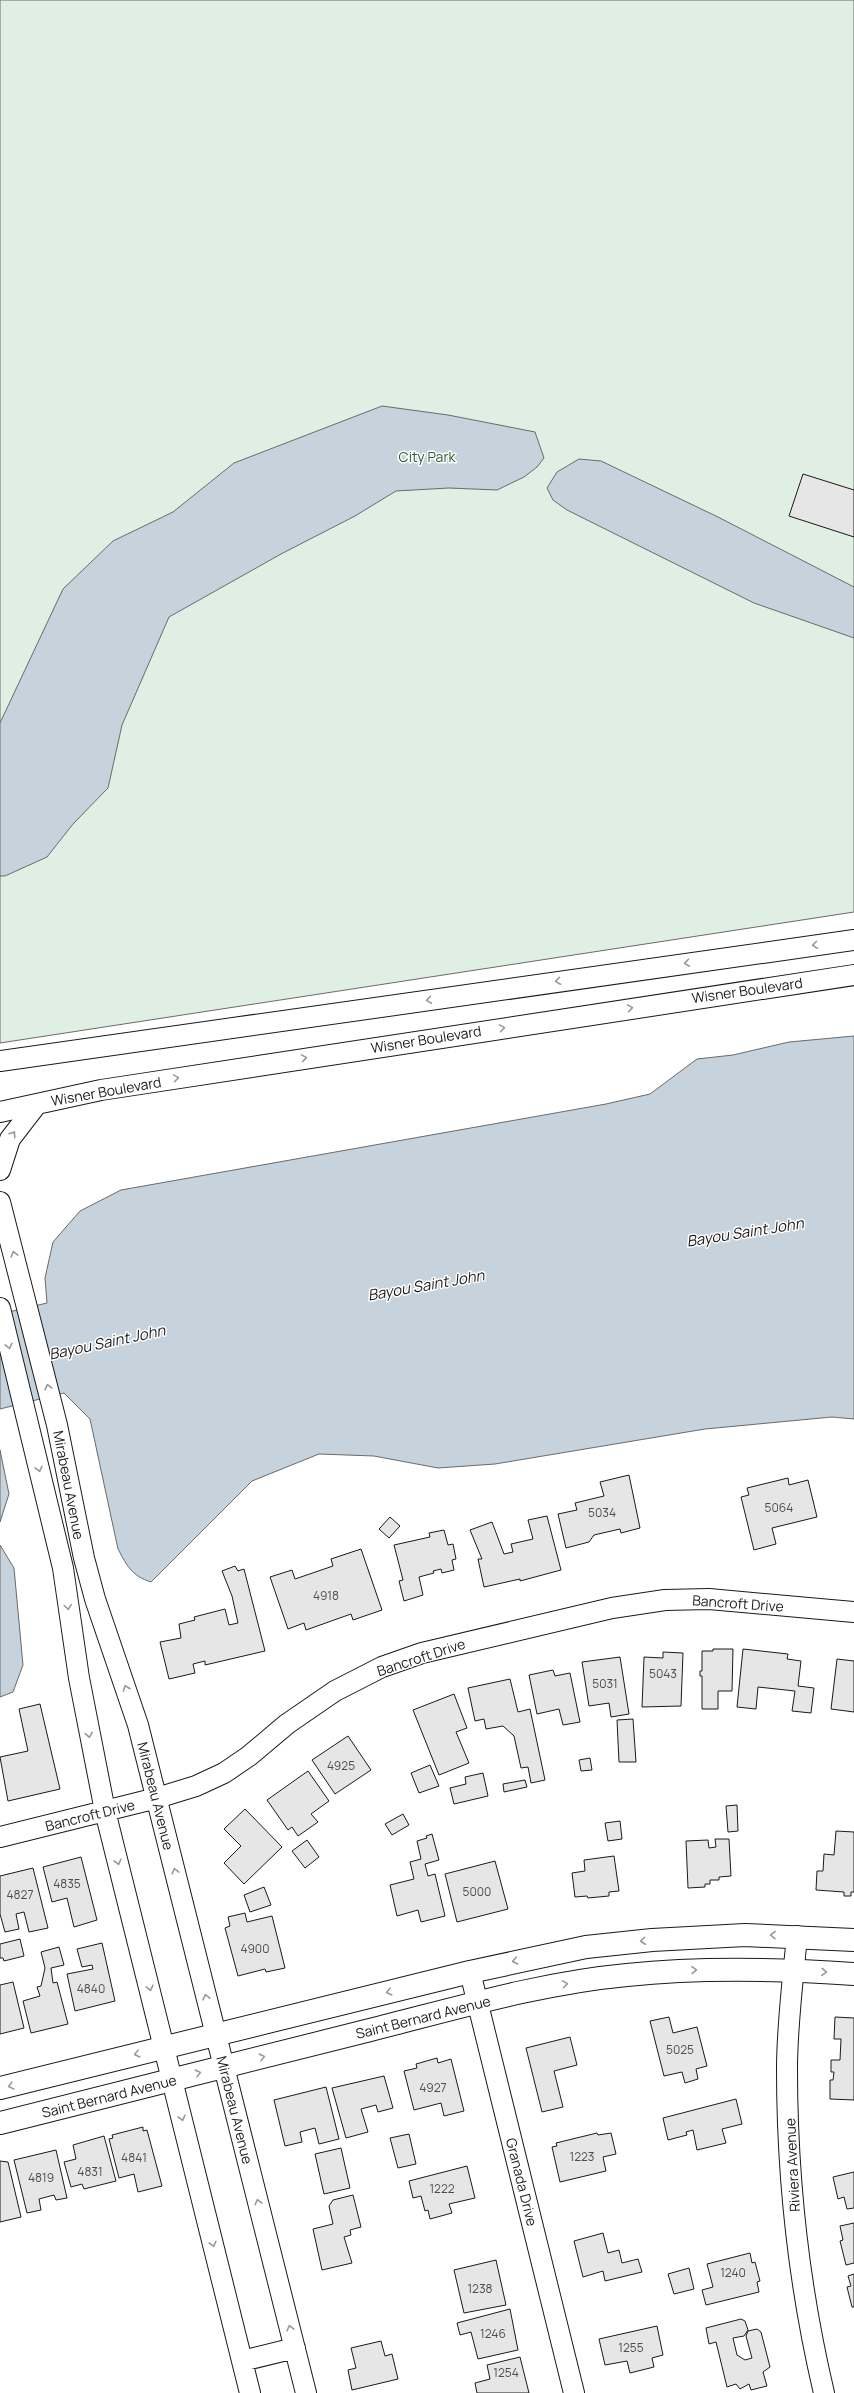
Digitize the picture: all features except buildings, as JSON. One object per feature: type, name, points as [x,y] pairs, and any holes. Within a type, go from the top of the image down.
[{"type":"main road","points":[[0,2088],[470,1972],[586,1947],[644,1940],[745,1934],[854,1940]]},
{"type":"main road","name":"Saint Bernard Avenue","points":[[0,2123],[477,2003],[558,1985],[624,1975],[690,1970],[794,1970],[854,1974]]},
{"type":"street","points":[[0,1061],[854,940]]},
{"type":"street","name":"Wisner Boulevard","points":[[0,1112],[101,1090],[854,975]]},
{"type":"street","points":[[0,1170],[10,1139],[37,1104]]},
{"type":"street","name":"Mirabeau Avenue","points":[[0,1181],[0,1203],[57,1425],[84,1558],[95,1599],[138,1725],[306,2393]]},
{"type":"street","name":"Mirabeau Avenue","points":[[0,1308],[63,1568],[80,1686],[105,1811],[250,2393]]},
{"type":"street","name":"Bancroft Drive","points":[[0,1837],[157,1798],[196,1786],[224,1773],[249,1756],[287,1724],[334,1691],[382,1667],[422,1653],[612,1608],[665,1600],[709,1599],[854,1612]]},
{"type":"street","name":"Riviera Avenue","points":[[797,1936],[787,2068],[792,2188],[799,2262],[812,2340],[824,2393]]},
{"type":"street","name":"Granada Drive","points":[[470,1972],[574,2393]]},
{"type":"street","points":[[242,2361],[295,2348]]},
{"type":"green space","name":"City Park","points":[[0,0],[854,0],[854,912],[0,1043]]},
{"type":"water","points":[[382,406],[448,415],[535,432],[544,458],[537,467],[524,477],[497,490],[449,488],[396,491],[355,516],[281,554],[169,617],[122,725],[108,788],[73,824],[47,857],[5,876],[0,876],[0,723],[63,589],[113,541],[173,512],[234,463]]},
{"type":"water","points":[[579,459],[601,461],[718,517],[854,587],[854,638],[754,603],[567,510],[553,500],[547,488],[557,472]]},
{"type":"water","name":"Bayou Saint John","points":[[854,1036],[854,1419],[832,1417],[705,1429],[495,1464],[438,1468],[374,1456],[319,1454],[252,1481],[151,1582],[139,1577],[131,1570],[118,1549],[90,1419],[64,1393],[0,1409],[0,1314],[47,1303],[45,1278],[53,1242],[80,1211],[121,1190],[606,1104],[650,1094],[697,1059],[733,1055],[789,1042]]},
{"type":"water","points":[[0,1450],[9,1494],[0,1522]]},
{"type":"water","points":[[0,1545],[14,1568],[23,1665],[13,1692],[0,1697]]}]
